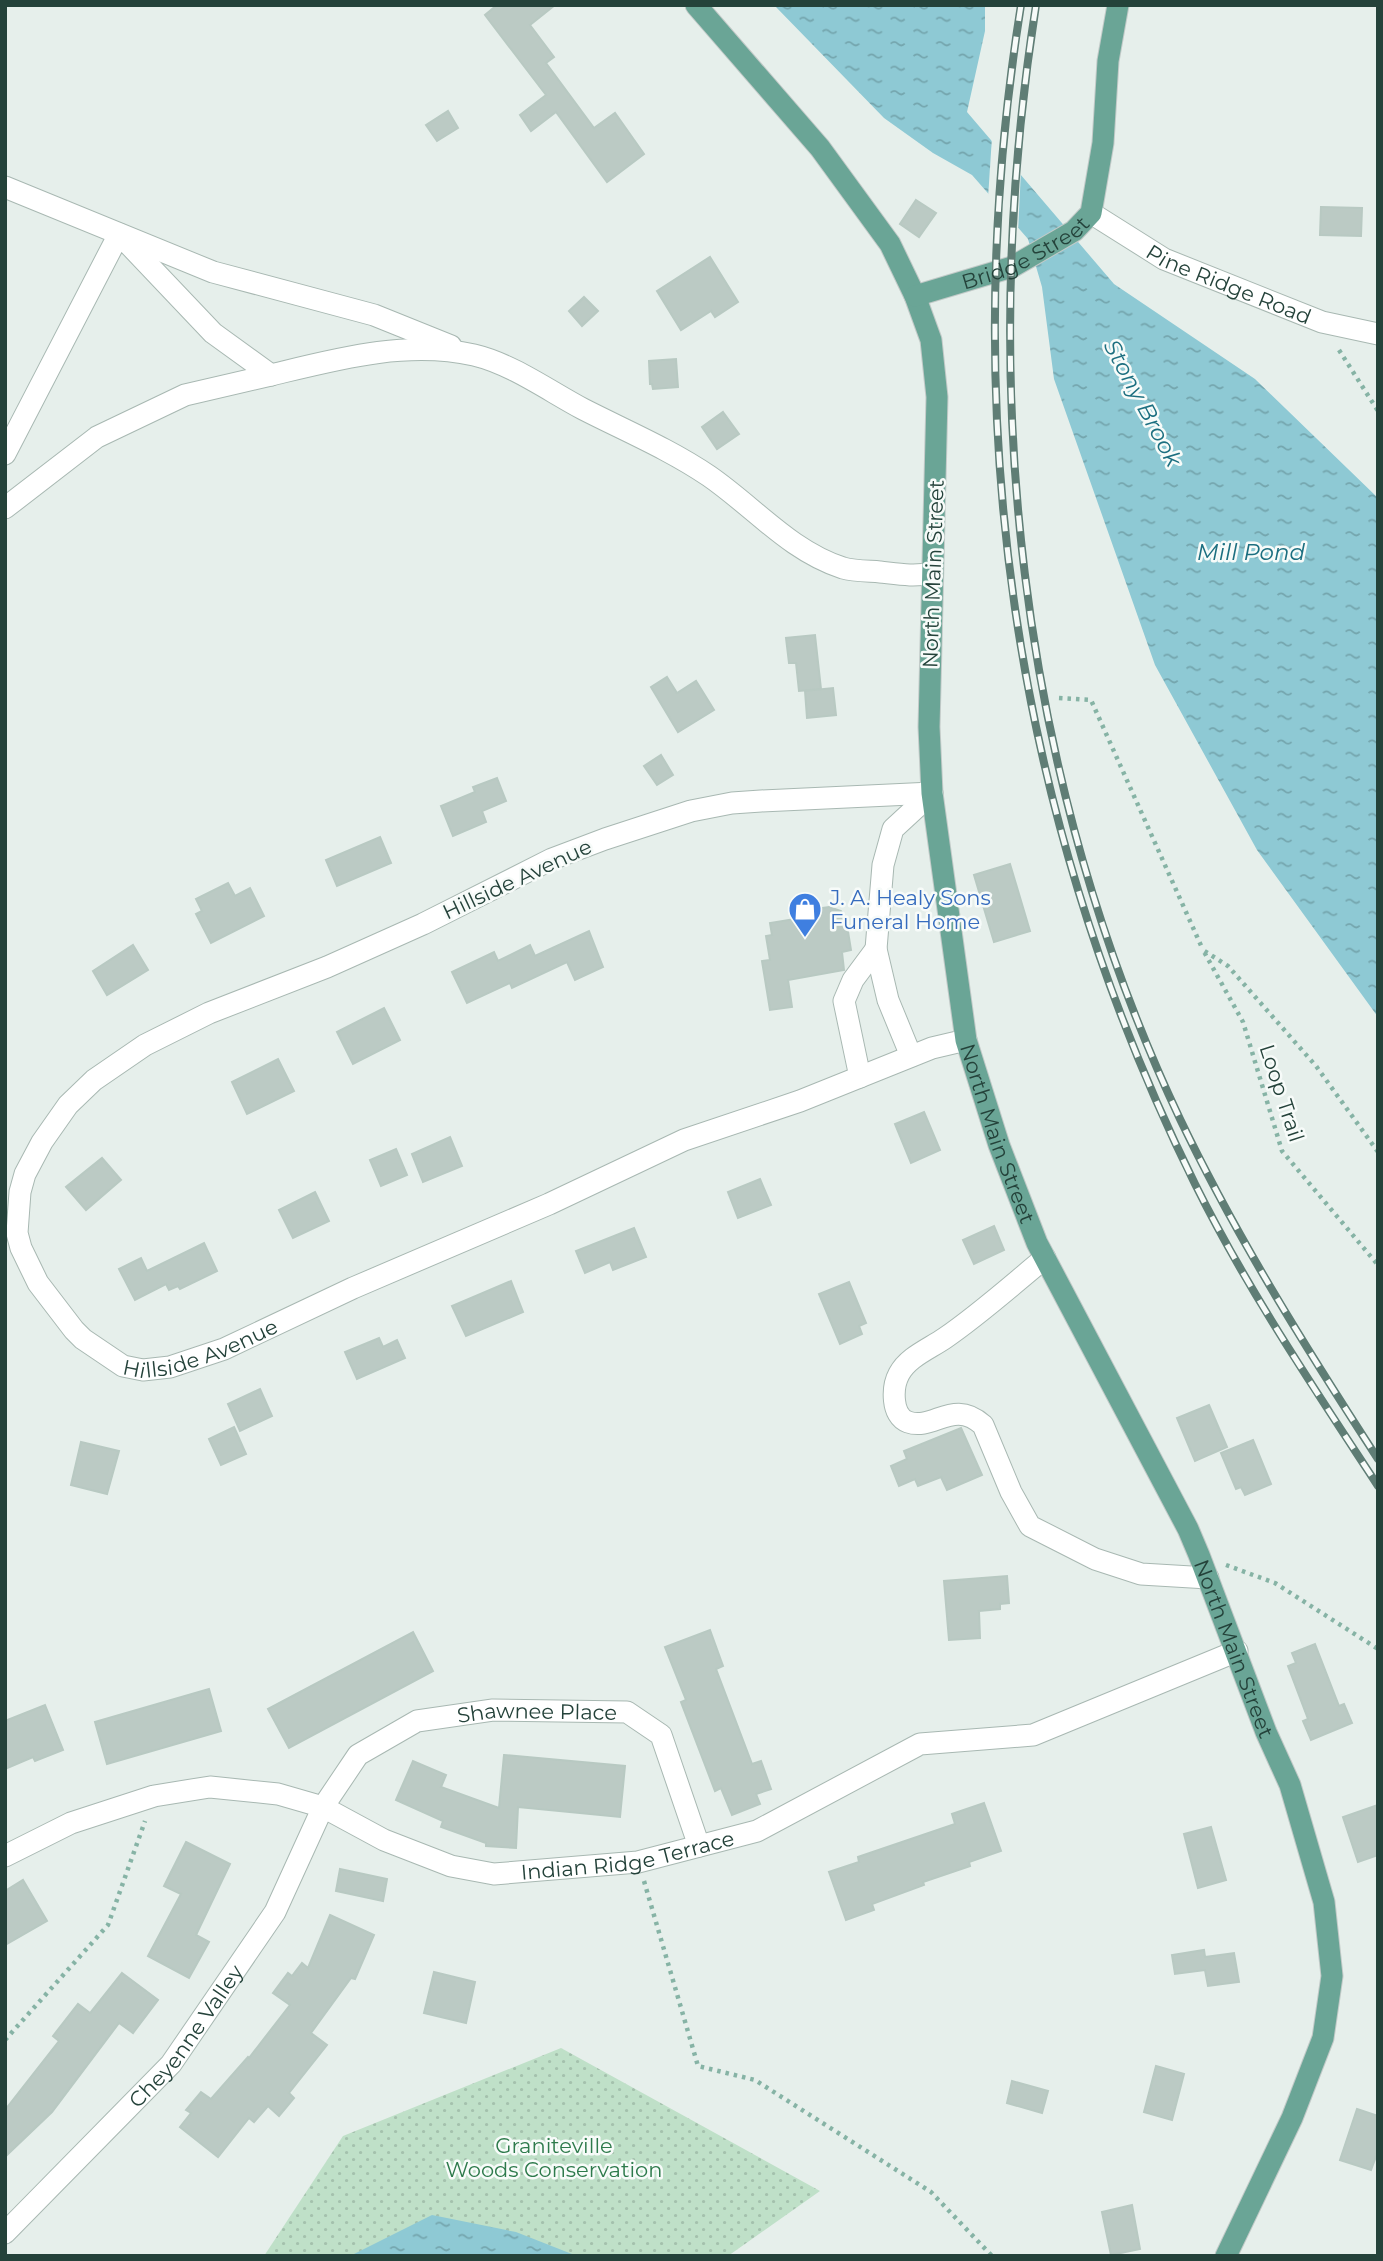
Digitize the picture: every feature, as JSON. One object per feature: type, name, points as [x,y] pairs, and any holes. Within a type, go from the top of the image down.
[{"type":"main road","name":"North Main Street","points":[[696,5],[820,148],[890,244],[915,296],[931,341],[935,367],[936,451],[929,727],[932,793],[966,1041],[999,1145],[1037,1243],[1188,1528],[1266,1732],[1290,1785],[1324,1902],[1332,1976],[1323,2038],[1292,2118],[1226,2256]]},
{"type":"main road","name":"Bridge Street","points":[[915,296],[1012,267],[1074,231],[1091,213],[1103,143],[1108,61],[1118,5]]},
{"type":"street","points":[[5,187],[213,272],[374,315],[521,374],[677,455],[726,488],[796,546],[818,558],[846,569],[917,576],[932,573]]},
{"type":"street","name":"Pine Ridge Road","points":[[1091,213],[1164,259],[1322,322],[1378,334]]},
{"type":"street","points":[[120,234],[213,333],[271,375]]},
{"type":"street","points":[[5,454],[120,234]]},
{"type":"street","points":[[5,508],[97,438],[185,395],[346,357],[404,349],[477,356]]},
{"type":"street","points":[[911,1056],[888,1000],[876,949],[883,865],[893,829],[932,793]]},
{"type":"street","name":"Hillside Avenue","points":[[932,793],[751,802],[691,811],[552,859],[411,930],[327,967],[209,1013],[145,1045],[94,1080],[68,1105],[24,1174],[17,1233],[38,1283],[83,1339],[123,1366],[143,1370],[170,1367],[224,1349],[353,1288],[549,1204],[684,1140],[800,1101],[932,1048],[966,1041]]},
{"type":"street","points":[[860,1077],[844,1001],[853,980],[876,949]]},
{"type":"street","points":[[1045,1258],[945,1338],[911,1360],[898,1375],[894,1400],[898,1415],[909,1422],[961,1413],[975,1417],[983,1425],[1011,1492],[1030,1526],[1042,1533],[1095,1559],[1141,1573],[1208,1578]]},
{"type":"street","name":"Indian Ridge Terrace","points":[[5,1856],[71,1823],[155,1796],[210,1787],[278,1794],[323,1807],[384,1840],[451,1866],[494,1874],[638,1862],[757,1831],[920,1744],[1033,1735],[1237,1651]]},
{"type":"street","name":"Shawnee Place","points":[[323,1807],[358,1755],[417,1721],[493,1710],[627,1712],[662,1735],[699,1846]]},
{"type":"street","name":"Cheyenne Valley","points":[[5,2233],[171,2064],[275,1912],[323,1807]]},
{"type":"path","points":[[1322,322],[1378,411]]},
{"type":"path","name":"Loop Trail","points":[[1059,698],[1091,700],[1203,950],[1243,1022],[1282,1151],[1378,1265]]},
{"type":"path","name":"Loop Trail","points":[[1203,950],[1228,966],[1316,1066],[1378,1152]]},
{"type":"path","points":[[1199,1555],[1276,1583],[1378,1649]]},
{"type":"path","points":[[5,2040],[108,1925],[155,1796]]},
{"type":"path","points":[[638,1862],[698,2066],[755,2080],[930,2192],[992,2256]]},
{"type":"green space","name":"Graniteville Woods Conservation","points":[[561,2048],[820,2191],[728,2256],[264,2256],[343,2136]]},
{"type":"water","name":"Mill Pond","points":[[774,5],[985,5],[985,31],[967,112],[1114,284],[1255,379],[1378,498],[1378,1017],[1257,850],[1155,665],[1054,379],[1042,287],[1028,239],[972,175],[933,153],[884,118]]},
{"type":"water","points":[[432,2215],[516,2232],[577,2256],[350,2256]]},
{"type":"pier","points":[[992,137],[1021,170],[1018,233],[988,198]]},
{"type":"building","points":[[497,5],[555,5],[530,25],[554,57],[546,63],[594,128],[615,113],[644,154],[607,182],[556,112],[531,131],[520,115],[546,95],[485,15]]},
{"type":"building","points":[[448,111],[458,128],[437,141],[426,125]]},
{"type":"building","points":[[916,200],[936,213],[919,237],[900,224]]},
{"type":"building","points":[[1321,207],[1362,208],[1361,236],[1320,235]]},
{"type":"building","points":[[710,257],[738,302],[715,317],[711,311],[681,330],[657,291]]},
{"type":"building","points":[[584,297],[598,311],[582,326],[569,311]]},
{"type":"building","points":[[676,359],[678,387],[653,389],[650,384],[649,361]]},
{"type":"building","points":[[723,412],[739,434],[717,449],[702,427]]},
{"type":"building","points":[[815,635],[821,689],[799,691],[796,663],[789,663],[786,638]]},
{"type":"building","points":[[667,677],[677,693],[696,681],[714,710],[678,732],[651,687]]},
{"type":"building","points":[[833,688],[836,715],[807,718],[805,691]]},
{"type":"building","points":[[661,755],[673,775],[657,785],[644,766]]},
{"type":"building","points":[[497,778],[506,801],[482,811],[486,822],[453,836],[441,806],[475,792],[473,787]]},
{"type":"building","points":[[380,837],[391,863],[337,886],[326,860]]},
{"type":"building","points":[[1010,864],[1030,931],[994,942],[974,875]]},
{"type":"building","points":[[228,883],[235,896],[250,888],[264,916],[211,943],[196,914],[202,911],[196,899]]},
{"type":"building","points":[[829,907],[841,911],[846,919],[851,950],[842,952],[844,970],[788,980],[792,1007],[770,1010],[762,961],[770,960],[766,936],[772,935],[770,923],[795,919],[794,912]]},
{"type":"building","points":[[589,931],[603,967],[575,980],[567,962],[512,988],[510,983],[467,1003],[452,972],[494,952],[498,961],[530,945],[535,956]]},
{"type":"building","points":[[133,945],[148,970],[107,995],[93,971]]},
{"type":"building","points":[[384,1008],[400,1040],[353,1064],[337,1032]]},
{"type":"building","points":[[278,1059],[294,1091],[247,1114],[232,1082]]},
{"type":"building","points":[[924,1112],[940,1150],[911,1163],[895,1124]]},
{"type":"building","points":[[450,1137],[462,1166],[423,1182],[412,1154]]},
{"type":"building","points":[[396,1149],[407,1175],[381,1186],[370,1160]]},
{"type":"building","points":[[102,1158],[121,1180],[86,1210],[66,1187]]},
{"type":"building","points":[[760,1179],[771,1205],[738,1218],[728,1192]]},
{"type":"building","points":[[315,1192],[329,1221],[293,1238],[279,1210]]},
{"type":"building","points":[[994,1226],[1004,1250],[974,1264],[963,1240]]},
{"type":"building","points":[[634,1228],[646,1257],[613,1270],[610,1262],[585,1273],[576,1251]]},
{"type":"building","points":[[204,1243],[217,1271],[180,1289],[178,1286],[169,1290],[166,1284],[135,1300],[119,1269],[141,1258],[147,1271]]},
{"type":"building","points":[[511,1281],[523,1312],[466,1336],[452,1306]]},
{"type":"building","points":[[849,1282],[866,1323],[859,1326],[862,1334],[840,1344],[819,1294]]},
{"type":"building","points":[[379,1338],[383,1347],[397,1340],[405,1358],[357,1379],[345,1352]]},
{"type":"building","points":[[260,1389],[272,1416],[240,1431],[228,1404]]},
{"type":"building","points":[[1209,1405],[1227,1447],[1195,1461],[1177,1418]]},
{"type":"building","points":[[234,1427],[246,1454],[221,1465],[209,1439]]},
{"type":"building","points":[[961,1428],[982,1475],[947,1490],[941,1477],[918,1486],[915,1479],[899,1486],[891,1466],[907,1459],[904,1451]]},
{"type":"building","points":[[1253,1440],[1271,1484],[1245,1495],[1241,1487],[1236,1489],[1221,1453]]},
{"type":"building","points":[[81,1442],[119,1451],[107,1494],[71,1485]]},
{"type":"building","points":[[1007,1576],[1009,1603],[1000,1604],[1000,1609],[979,1611],[980,1638],[949,1640],[944,1581]]},
{"type":"building","points":[[710,1630],[723,1666],[716,1669],[752,1764],[761,1761],[771,1789],[756,1794],[760,1804],[732,1815],[721,1788],[715,1791],[681,1702],[686,1700],[665,1647]]},
{"type":"building","points":[[413,1632],[433,1671],[289,1748],[268,1709]]},
{"type":"building","points":[[1315,1644],[1339,1706],[1344,1704],[1352,1723],[1311,1740],[1303,1721],[1308,1719],[1288,1666],[1296,1663],[1292,1653]]},
{"type":"building","points":[[209,1689],[221,1731],[107,1764],[95,1722]]},
{"type":"building","points":[[45,1705],[63,1750],[35,1761],[33,1757],[5,1769],[5,1721]]},
{"type":"building","points":[[504,1755],[625,1766],[620,1817],[518,1807],[516,1848],[486,1846],[486,1843],[441,1827],[443,1821],[396,1800],[413,1761],[446,1775],[441,1787],[499,1808]]},
{"type":"building","points":[[984,1803],[1001,1851],[969,1862],[970,1866],[923,1882],[924,1885],[872,1904],[874,1910],[846,1920],[829,1872],[859,1862],[858,1857],[955,1824],[952,1814]]},
{"type":"building","points":[[1378,1805],[1378,1855],[1358,1862],[1343,1817]]},
{"type":"building","points":[[1211,1827],[1226,1880],[1198,1888],[1184,1834]]},
{"type":"building","points":[[186,1842],[230,1864],[196,1935],[209,1942],[189,1978],[148,1956],[181,1894],[164,1886]]},
{"type":"building","points":[[340,1869],[387,1879],[383,1901],[336,1891]]},
{"type":"building","points":[[23,1880],[47,1921],[5,1945],[5,1891]]},
{"type":"building","points":[[330,1915],[374,1935],[355,1979],[351,1978],[311,2033],[327,2045],[289,2093],[294,2098],[279,2116],[268,2106],[254,2122],[249,2118],[218,2157],[180,2127],[191,2113],[186,2110],[201,2092],[211,2099],[249,2058],[290,2005],[273,1993],[288,1973],[292,1976],[302,1963],[308,1968]]},
{"type":"building","points":[[1204,1950],[1205,1957],[1234,1953],[1239,1982],[1208,1986],[1205,1970],[1175,1974],[1172,1955]]},
{"type":"building","points":[[434,1972],[475,1982],[466,2023],[424,2013]]},
{"type":"building","points":[[122,1973],[158,2000],[133,2033],[119,2023],[52,2112],[5,2157],[5,2110],[59,2041],[53,2036],[78,2004],[90,2013]]},
{"type":"building","points":[[1156,2066],[1184,2074],[1172,2120],[1144,2112]]},
{"type":"building","points":[[1012,2081],[1048,2091],[1042,2113],[1007,2103]]},
{"type":"building","points":[[1357,2109],[1378,2116],[1378,2151],[1371,2170],[1340,2160]]},
{"type":"building","points":[[1132,2205],[1140,2249],[1111,2255],[1102,2212]]},
{"type":"railway","points":[[1021,5],[1002,157],[995,309],[999,459],[1015,608],[1042,756],[1081,901],[1132,1044],[1195,1184],[1259,1300],[1378,1486]]},
{"type":"railway","points":[[1036,5],[1019,146],[1011,289],[1013,431],[1025,573],[1047,714],[1080,852],[1125,987],[1180,1119],[1273,1292],[1378,1459]]},
{"type":"place","name":"J. A. Healy Sons Funeral Home","points":[[805,939]]},
{"type":"water label","name":"Stony Brook","points":[[1143,403]]}]
